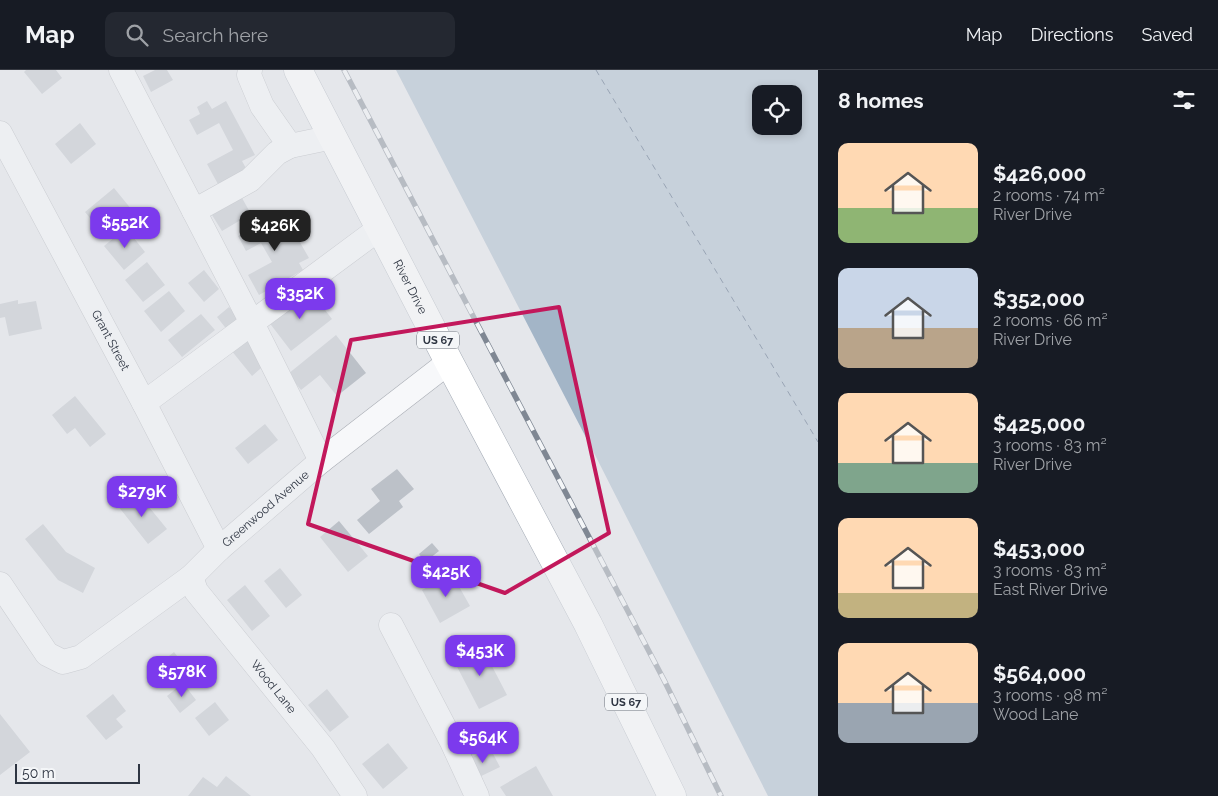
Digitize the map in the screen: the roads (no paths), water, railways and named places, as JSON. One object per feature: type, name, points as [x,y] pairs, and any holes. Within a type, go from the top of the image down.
[{"type":"main road","name":"River Drive","points":[[298,70],[449,362],[580,608],[672,796]]},
{"type":"street","points":[[121,70],[321,460]]},
{"type":"street","points":[[250,70],[250,75],[262,106],[290,146]]},
{"type":"street","name":"Grant Street","points":[[0,133],[219,549]]},
{"type":"street","points":[[194,211],[250,180],[278,153],[290,146],[333,137]]},
{"type":"street","points":[[144,404],[380,228]]},
{"type":"street","name":"Greenwood Avenue","points":[[0,584],[47,654],[63,662],[81,657],[191,577],[219,549],[321,460],[449,362]]},
{"type":"street","name":"Wood Lane","points":[[191,577],[196,591],[322,748],[355,796]]},
{"type":"street","points":[[391,624],[452,742],[477,796]]},
{"type":"water","points":[[396,70],[818,70],[818,796],[768,796],[594,453]]},
{"type":"railway","points":[[344,70],[664,680],[721,796]]}]
